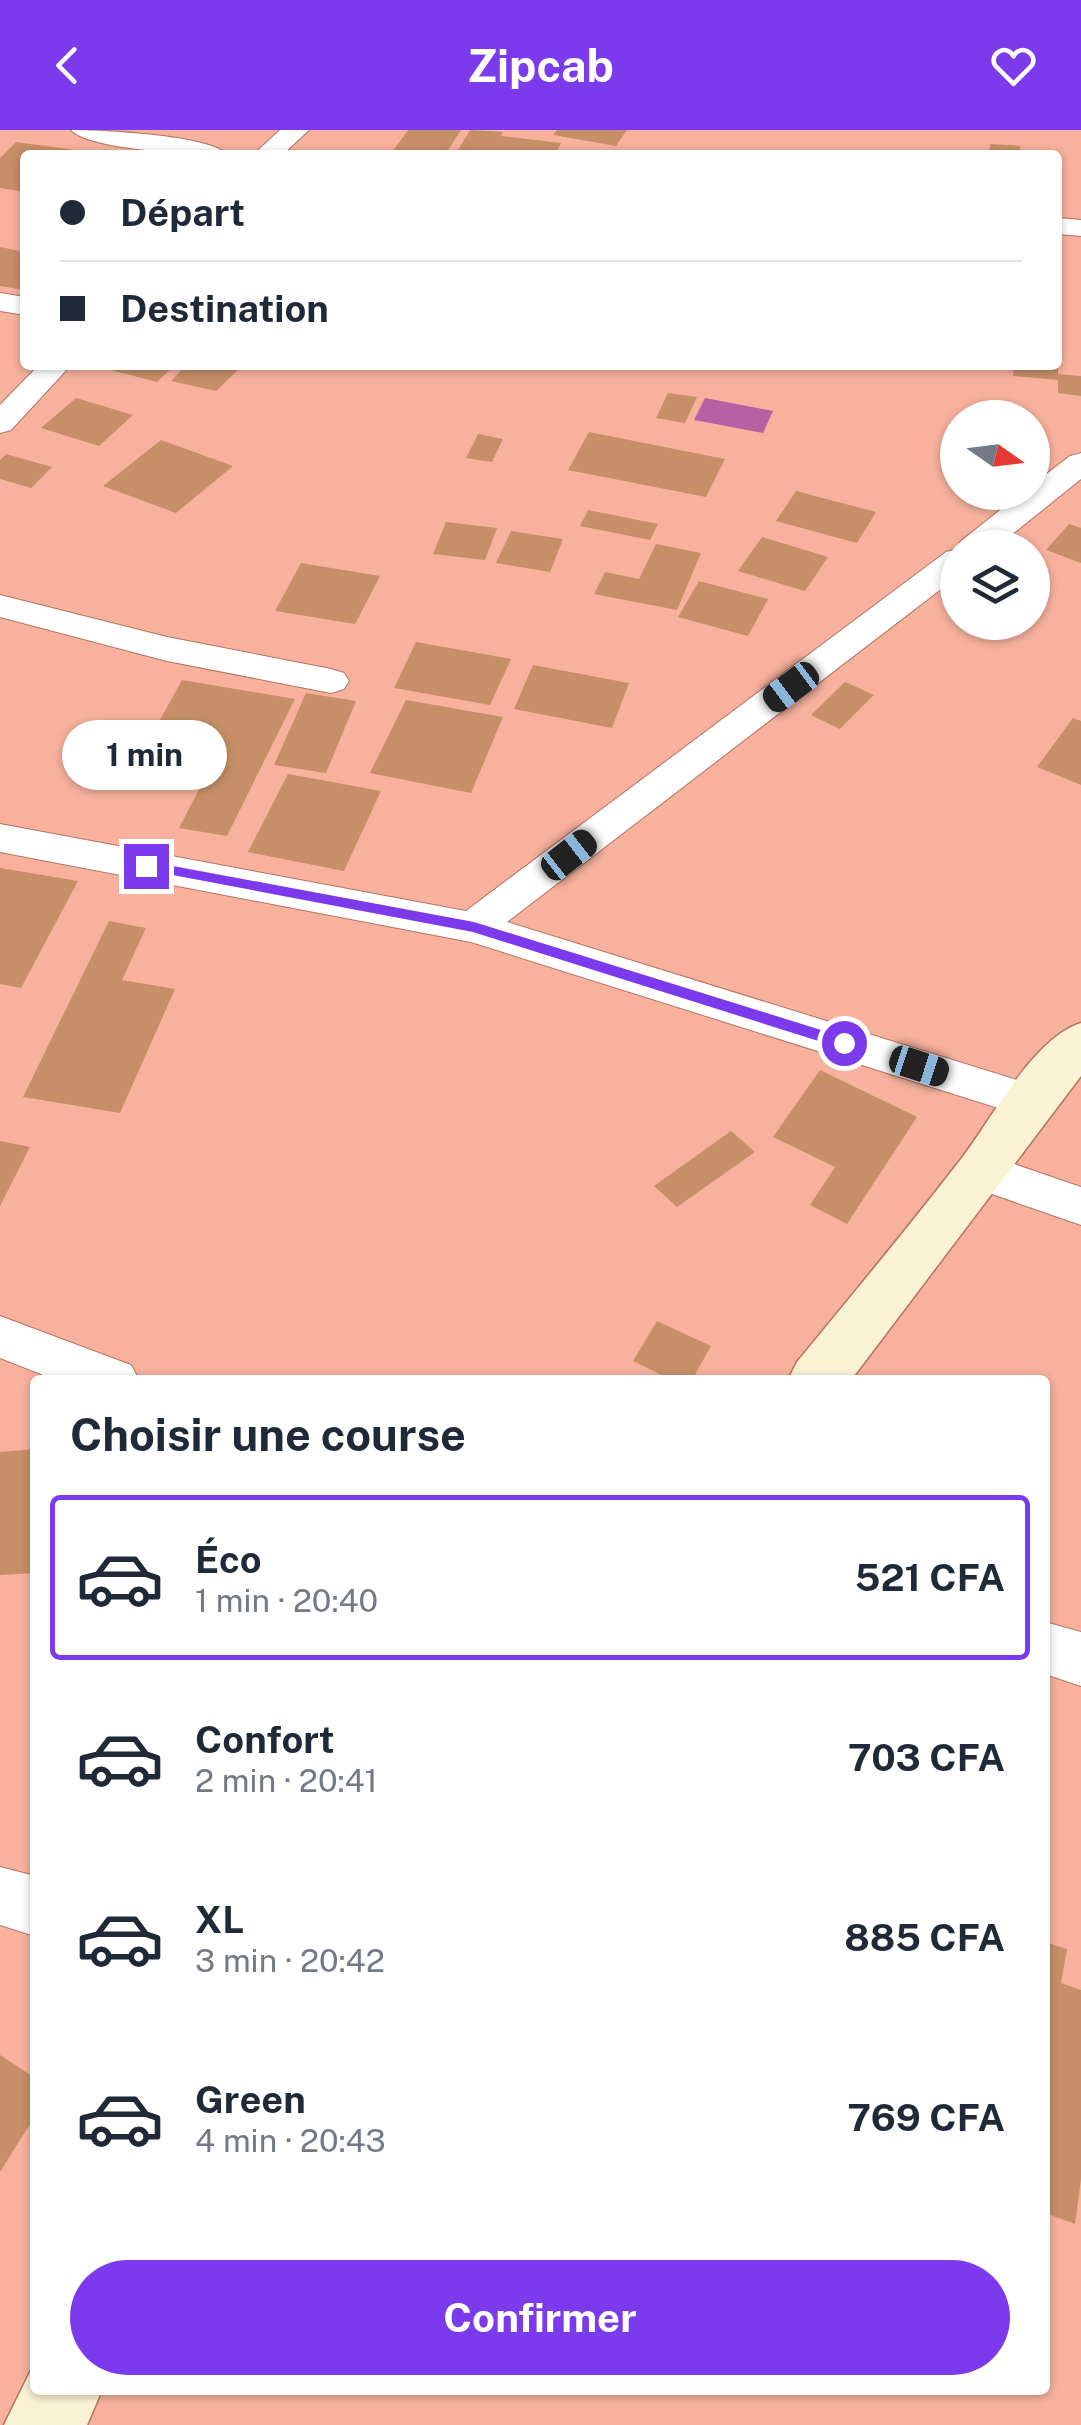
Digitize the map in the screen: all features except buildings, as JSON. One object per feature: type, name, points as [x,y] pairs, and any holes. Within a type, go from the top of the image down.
[{"type":"street","points":[[84,130],[189,150]]},
{"type":"street","points":[[272,150],[296,130]]},
{"type":"street","points":[[0,424],[51,370]]},
{"type":"street","points":[[996,530],[1081,463]]},
{"type":"street","points":[[474,927],[940,573]]},
{"type":"street","points":[[0,606],[167,649],[331,681]]},
{"type":"street","points":[[0,838],[474,927],[1030,1101]]},
{"type":"street","points":[[821,1375],[982,1172],[1030,1101],[1081,1042]]},
{"type":"street","points":[[982,1172],[1081,1206]]},
{"type":"street","points":[[0,1337],[101,1375]]},
{"type":"street","points":[[1050,1650],[1081,1660]]},
{"type":"street","points":[[0,1896],[30,1905]]},
{"type":"street","points":[[44,2425],[59,2395]]},
{"type":"shaded area","points":[[705,398],[773,411],[763,433],[694,420]]},
{"type":"route","points":[[146,866],[474,927],[844,1043]]}]
